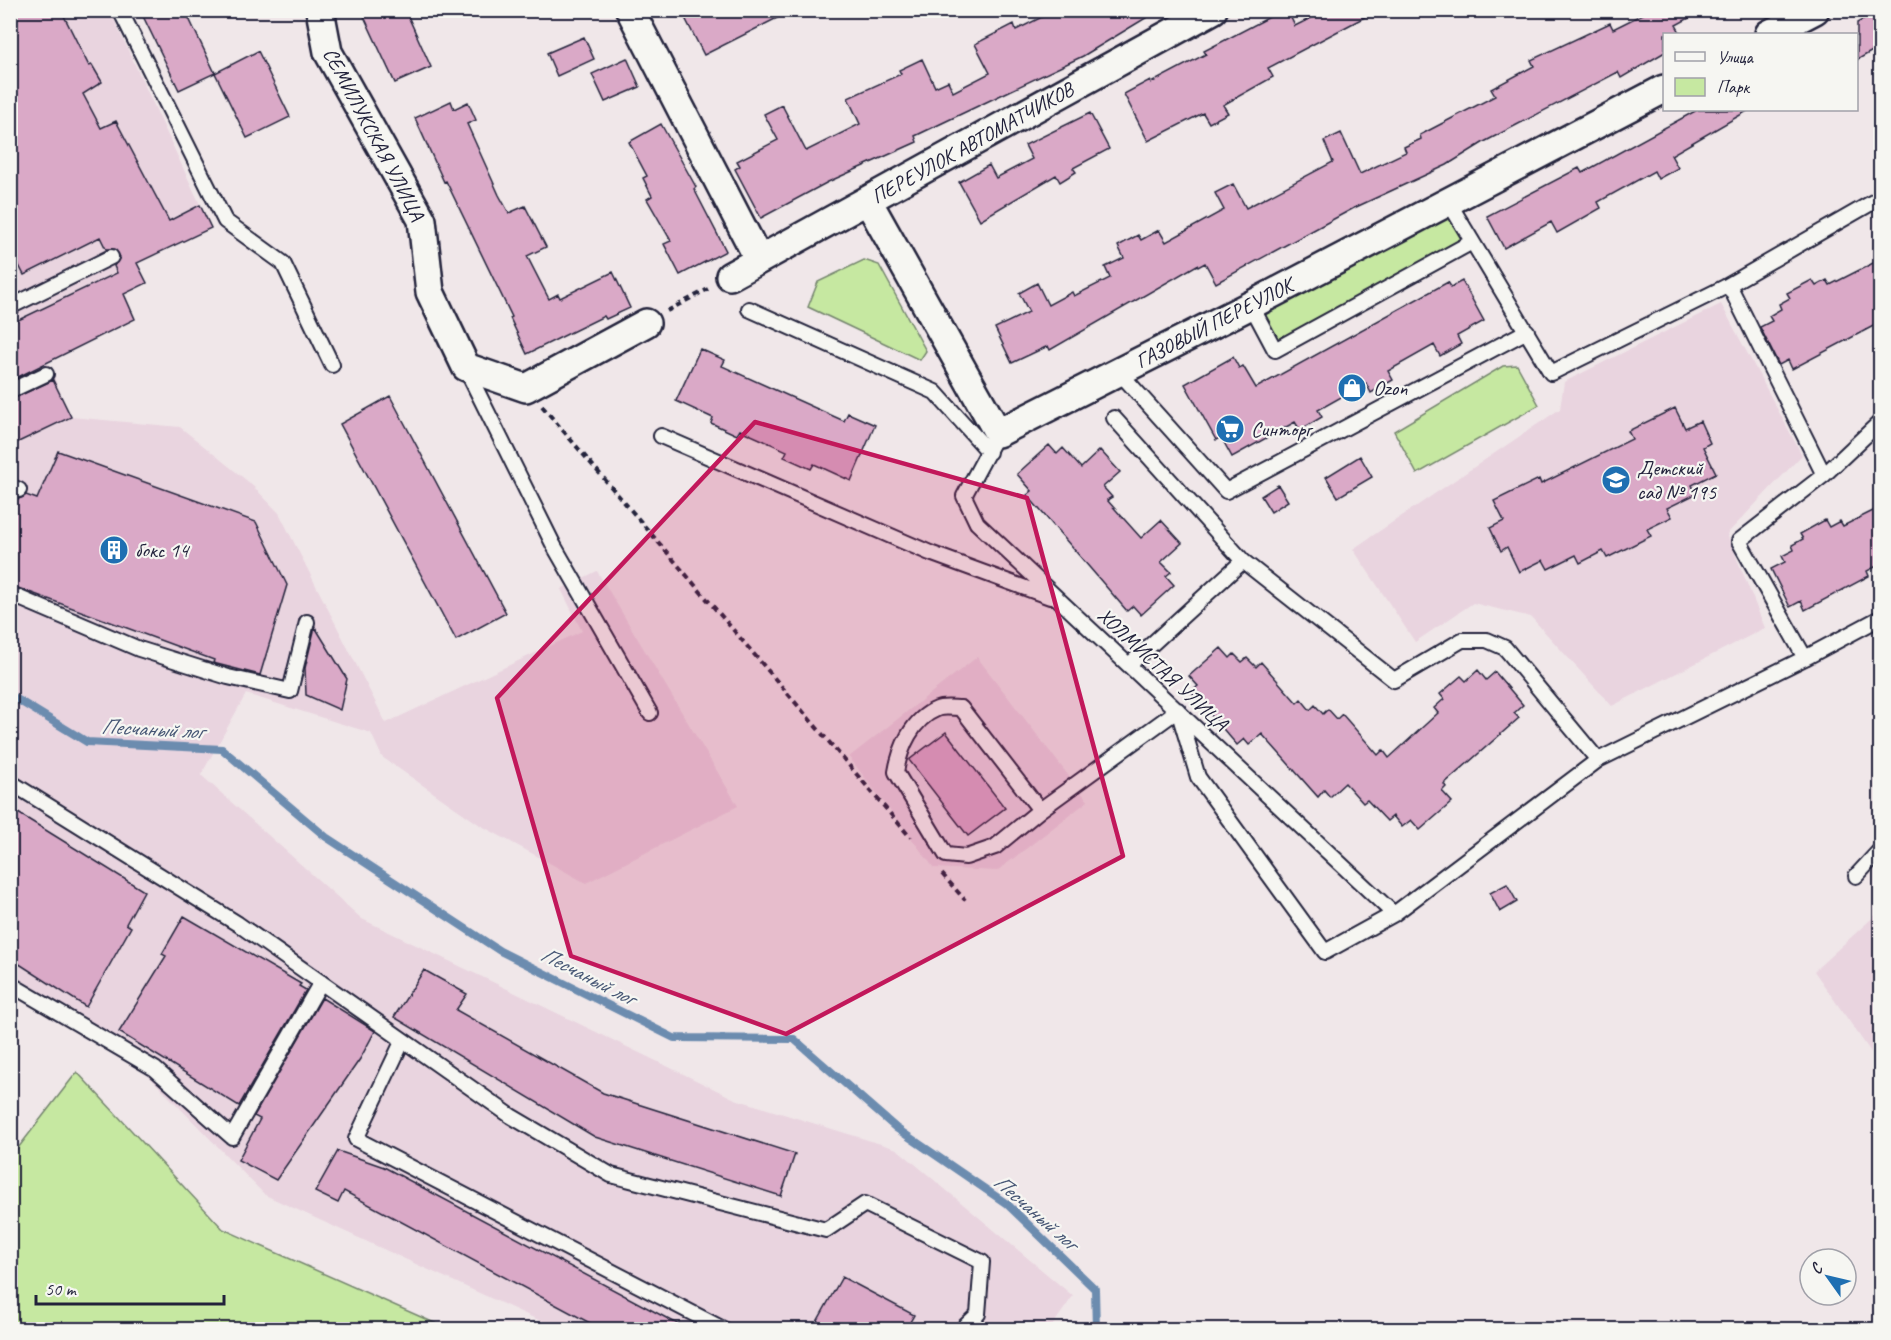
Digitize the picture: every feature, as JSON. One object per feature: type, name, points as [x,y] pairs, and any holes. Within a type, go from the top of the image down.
[{"type":"street","name":"СЕМИЛУКСКАЯ УЛИЦА","points":[[320,10],[328,52],[422,220],[430,292],[466,367]]},
{"type":"street","points":[[630,10],[759,260]]},
{"type":"street","points":[[1771,33],[1815,10]]},
{"type":"street","name":"ПЕРЕУЛОК АВТОМАТЧИКОВ","points":[[730,276],[1212,11]]},
{"type":"street","name":"ГАЗОВЫЙ ПЕРЕУЛОК","points":[[994,442],[1119,372],[1663,90]]},
{"type":"street","points":[[868,201],[994,442]]},
{"type":"street","points":[[466,367],[525,388],[646,323]]},
{"type":"lane","points":[[120,10],[225,221],[283,263],[332,365]]},
{"type":"lane","points":[[1448,201],[1551,373],[1730,285],[1881,198]]},
{"type":"lane","points":[[1251,305],[1275,350],[1472,242]]},
{"type":"lane","points":[[10,307],[111,257]]},
{"type":"lane","points":[[1730,285],[1824,475]]},
{"type":"lane","points":[[749,309],[935,392],[994,442]]},
{"type":"lane","points":[[1119,372],[1226,491],[1527,331]]},
{"type":"lane","points":[[466,367],[554,546],[650,713]]},
{"type":"lane","points":[[10,391],[46,374]]},
{"type":"lane","points":[[1114,418],[1243,561],[1394,680],[1462,639],[1487,640],[1505,648],[1598,760]]},
{"type":"lane","points":[[1805,658],[1739,541],[1824,475],[1881,422]]},
{"type":"lane","points":[[661,436],[930,553],[1057,600]]},
{"type":"lane","name":"ХОЛМИСТАЯ УЛИЦА","points":[[994,442],[964,496],[977,523],[1394,914]]},
{"type":"lane","points":[[1129,665],[1243,561]]},
{"type":"lane","points":[[10,594],[139,649],[228,677],[290,691],[307,622]]},
{"type":"lane","points":[[1040,810],[961,708],[937,709],[913,728],[899,753],[896,772],[946,855],[966,857],[994,847],[1040,810],[1178,710],[1198,777],[1325,952],[1394,914],[1598,760],[1881,618]]},
{"type":"lane","points":[[10,782],[238,924],[511,1116],[610,1175],[826,1230],[866,1204],[982,1262],[978,1314],[961,1329]]},
{"type":"lane","points":[[1856,876],[1881,850]]},
{"type":"lane","points":[[10,984],[155,1069],[232,1137],[321,982]]},
{"type":"lane","points":[[403,1040],[356,1139],[724,1329]]},
{"type":"path","points":[[646,323],[730,276]]},
{"type":"path","points":[[525,388],[918,846]]},
{"type":"path","points":[[941,873],[964,900]]},
{"type":"highlighted area","points":[[755,422],[1027,498],[1123,856],[786,1034],[571,956],[497,698]]},
{"type":"shaded area","points":[[16,10],[110,11],[211,228],[138,263],[147,283],[124,295],[135,319],[47,361],[71,417],[180,427],[251,484],[279,513],[386,723],[582,631],[561,589],[597,571],[738,806],[586,883],[480,825],[382,757],[371,733],[246,694],[201,775],[362,919],[735,1099],[897,1149],[1073,1296],[1050,1329],[558,1329],[265,1195],[135,1062],[11,990],[11,13]]},
{"type":"shaded area","name":"Детский сад № 195","points":[[1721,304],[1802,455],[1727,534],[1765,628],[1612,706],[1531,617],[1473,603],[1415,642],[1353,549],[1560,409],[1564,382]]},
{"type":"shaded area","points":[[977,657],[1088,801],[997,871],[934,868],[849,757]]},
{"type":"shaded area","points":[[1880,911],[1880,1065],[1814,971]]},
{"type":"green space","points":[[1448,201],[1472,242],[1275,350],[1251,305]]},
{"type":"green space","points":[[864,260],[879,265],[926,351],[920,360],[808,307],[818,282]]},
{"type":"green space","points":[[1517,365],[1539,405],[1417,474],[1394,431],[1503,366]]},
{"type":"green space","points":[[77,1072],[223,1229],[448,1329],[11,1329],[11,1157]]},
{"type":"building","points":[[10,10],[61,10],[89,66],[92,65],[102,82],[83,94],[101,128],[116,121],[169,221],[200,205],[211,228],[137,263],[147,283],[124,294],[135,319],[10,381],[10,324],[117,273],[114,266],[120,257],[115,249],[106,249],[100,237],[24,275],[10,248]]},
{"type":"building","points":[[140,10],[185,10],[215,73],[179,90]]},
{"type":"building","points":[[361,10],[419,10],[408,16],[431,67],[395,83]]},
{"type":"building","points":[[681,10],[793,10],[704,55]]},
{"type":"building","points":[[1056,10],[1159,10],[1083,56],[915,136],[917,142],[828,182],[761,218],[735,169],[740,166],[737,161],[778,140],[764,114],[782,105],[806,151],[860,124],[848,98],[901,74],[899,70],[922,59],[935,87],[948,81],[953,92],[990,73],[975,44],[1014,24],[1016,30]]},
{"type":"building","points":[[1287,10],[1295,26],[1327,10],[1378,10],[1268,68],[1273,77],[1223,105],[1228,113],[1209,123],[1203,113],[1148,141],[1124,94],[1150,80],[1151,83],[1206,54],[1204,51]]},
{"type":"building","points":[[1651,10],[1704,10],[1676,25],[1680,33],[1663,33],[1663,53],[1621,78],[1618,72],[1484,142],[1447,165],[1354,208],[1216,283],[1205,263],[1198,267],[1197,265],[1050,350],[1048,346],[1012,363],[995,328],[1029,312],[1019,293],[1037,283],[1048,305],[1072,292],[1074,296],[1110,278],[1105,267],[1124,258],[1118,246],[1138,235],[1141,240],[1159,230],[1166,242],[1224,210],[1215,193],[1233,184],[1246,208],[1333,162],[1324,141],[1341,133],[1360,174],[1406,152],[1404,147],[1421,139],[1420,135],[1495,96],[1491,89],[1534,66],[1531,60],[1610,23],[1613,29]]},
{"type":"building","points":[[1881,10],[1881,46],[1858,59],[1858,33],[1857,23]]},
{"type":"building","points":[[584,37],[594,59],[557,76],[547,53]]},
{"type":"building","points":[[258,51],[290,117],[247,138],[215,73]]},
{"type":"building","points":[[627,58],[640,87],[605,102],[592,74]]},
{"type":"building","points":[[451,101],[454,109],[468,102],[476,120],[467,124],[499,195],[509,213],[525,206],[546,247],[527,256],[549,299],[558,294],[560,298],[613,272],[630,308],[606,319],[604,316],[527,354],[510,318],[512,317],[446,181],[444,182],[415,118]]},
{"type":"building","points":[[1695,111],[1747,111],[1671,155],[1678,168],[1658,179],[1654,171],[1598,202],[1601,208],[1557,233],[1551,222],[1504,248],[1487,216],[1579,168],[1582,173]]},
{"type":"building","points":[[1090,113],[1109,149],[1073,168],[1076,172],[1060,182],[1056,175],[980,220],[959,182],[989,165],[996,178],[1032,159],[1025,145]]},
{"type":"building","points":[[661,124],[696,187],[694,189],[726,251],[680,275],[664,244],[671,241],[647,199],[652,196],[643,178],[647,176],[629,142]]},
{"type":"building","points":[[1881,259],[1881,322],[1792,369],[1788,360],[1779,365],[1760,327],[1772,321],[1769,316],[1781,309],[1779,304],[1790,298],[1787,293],[1812,280],[1816,286],[1827,280],[1830,285]]},
{"type":"building","points":[[1462,281],[1484,321],[1457,336],[1461,344],[1440,356],[1434,345],[1388,371],[1393,380],[1371,393],[1366,383],[1318,410],[1322,417],[1300,430],[1295,422],[1232,457],[1221,437],[1216,440],[1185,384],[1233,357],[1239,368],[1243,366],[1256,388],[1448,282],[1451,287]]},
{"type":"building","points":[[700,349],[725,360],[722,366],[844,421],[848,413],[875,425],[851,481],[814,464],[811,469],[784,457],[787,451],[740,430],[737,435],[711,423],[713,418],[676,401]]},
{"type":"building","points":[[53,380],[71,417],[10,446],[10,400]]},
{"type":"building","points":[[390,396],[506,613],[456,640],[340,424]]},
{"type":"building","points":[[1675,408],[1685,428],[1700,421],[1710,443],[1703,447],[1716,473],[1692,485],[1696,494],[1667,508],[1672,517],[1647,529],[1651,536],[1607,558],[1603,551],[1580,563],[1576,555],[1548,569],[1543,560],[1519,572],[1507,547],[1501,551],[1490,528],[1504,521],[1494,501],[1539,479],[1541,484],[1632,439],[1628,431]]},
{"type":"building","points":[[1049,445],[1057,454],[1063,448],[1081,468],[1100,450],[1120,472],[1103,487],[1112,497],[1107,500],[1141,538],[1161,520],[1182,543],[1161,562],[1171,572],[1166,576],[1174,585],[1141,615],[1133,606],[1127,611],[1027,495],[1032,491],[1017,474]]},
{"type":"building","name":"бокс 14","points":[[58,451],[256,522],[287,585],[260,675],[213,663],[214,660],[10,585],[10,496],[19,499],[26,495],[37,499]]},
{"type":"building","points":[[1360,456],[1372,477],[1338,497],[1326,477]]},
{"type":"building","points":[[1278,485],[1288,501],[1271,512],[1261,496]]},
{"type":"building","points":[[1881,507],[1881,564],[1867,571],[1869,576],[1805,610],[1801,601],[1790,607],[1771,569],[1785,562],[1782,556],[1794,550],[1792,545],[1803,539],[1800,534],[1825,520],[1829,527],[1840,521],[1843,526]]},
{"type":"building","points":[[315,627],[347,679],[340,710],[306,695],[305,668]]},
{"type":"building","points":[[1221,648],[1230,658],[1234,654],[1242,662],[1247,658],[1256,667],[1261,662],[1297,703],[1301,699],[1310,710],[1315,705],[1323,714],[1328,709],[1337,719],[1342,714],[1378,755],[1383,750],[1389,758],[1438,713],[1434,708],[1444,699],[1440,694],[1461,676],[1466,681],[1478,670],[1486,680],[1495,672],[1523,705],[1514,713],[1519,718],[1444,784],[1446,787],[1442,791],[1452,802],[1420,830],[1411,820],[1402,827],[1393,816],[1387,821],[1367,800],[1363,803],[1345,783],[1330,797],[1324,790],[1318,797],[1262,734],[1249,745],[1244,739],[1237,745],[1191,692],[1198,686],[1189,676]]},
{"type":"building","points":[[946,732],[1005,808],[968,836],[909,760]]},
{"type":"building","points":[[10,808],[144,891],[126,924],[131,927],[86,1007],[10,958]]},
{"type":"building","points":[[1507,884],[1517,902],[1500,912],[1490,893]]},
{"type":"building","points":[[184,916],[301,984],[299,986],[306,990],[239,1106],[119,1032],[166,956],[162,954]]},
{"type":"building","points":[[424,970],[467,994],[456,1010],[603,1093],[795,1154],[781,1196],[595,1137],[394,1017]]},
{"type":"building","points":[[322,998],[375,1031],[360,1059],[276,1180],[238,1160],[260,1119],[254,1116]]},
{"type":"building","points":[[338,1151],[384,1167],[687,1329],[601,1329],[344,1191],[338,1203],[315,1192]]},
{"type":"building","points":[[842,1277],[914,1315],[906,1329],[813,1329]]},
{"type":"waterway","name":"Песчаный лог","points":[[10,695],[87,742],[222,749],[326,837],[500,951],[674,1038],[794,1039],[896,1128],[1007,1204],[1095,1289],[1096,1330]]},
{"type":"place","name":"Ozon","points":[[1352,388]]},
{"type":"place","name":"Синторг","points":[[1230,429]]},
{"type":"place","name":"Детский сад № 195","points":[[1616,480]]},
{"type":"place","name":"бокс 14","points":[[114,550]]}]
